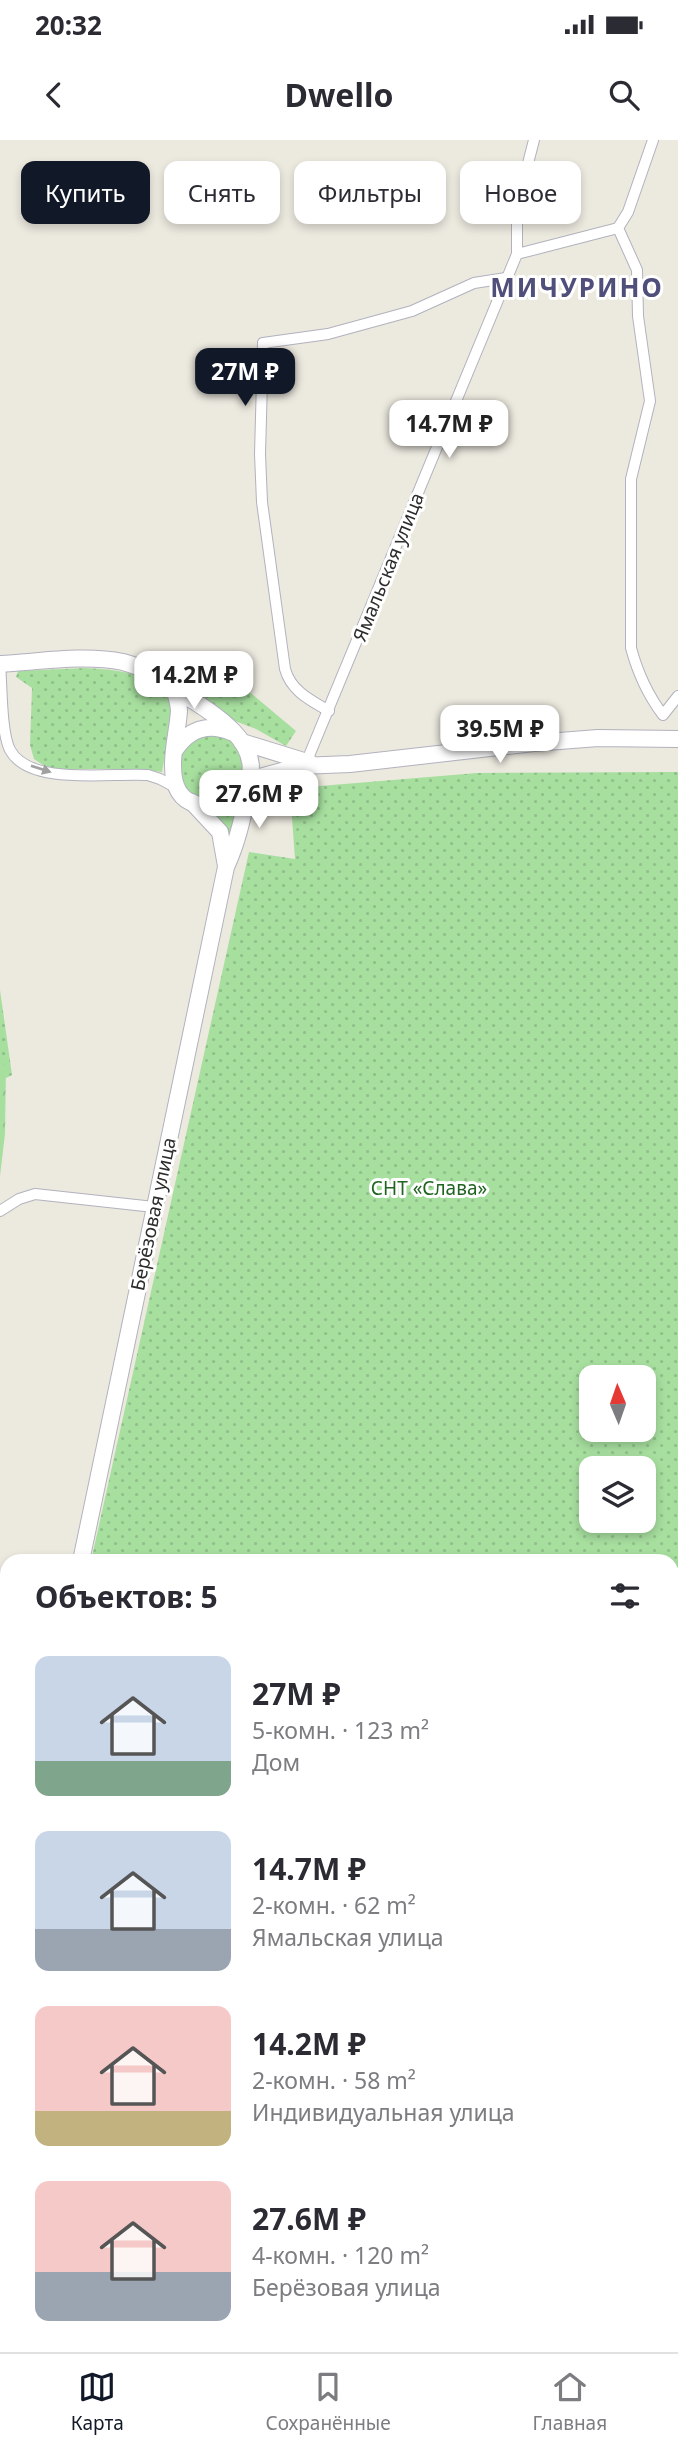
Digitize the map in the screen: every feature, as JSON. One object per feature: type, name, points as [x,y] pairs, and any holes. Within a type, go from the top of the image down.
[{"type":"main road","points":[[0,664],[91,659],[123,663],[168,682],[175,690],[208,710],[238,737],[251,760],[249,780],[243,791],[224,804],[201,805],[190,801],[177,788],[171,763],[179,708],[175,690]]},
{"type":"main road","points":[[174,750],[189,733],[211,727],[306,762],[322,765]]},
{"type":"main road","points":[[249,780],[300,766],[598,738],[671,738]]},
{"type":"main road","name":"Берёзовая улица","points":[[82,1554],[226,867],[236,846],[249,780]]},
{"type":"main road","name":"Берёзовая улица","points":[[190,801],[220,832],[226,867]]},
{"type":"street","name":"Ямальская улица","points":[[306,762],[517,254],[517,206],[534,140]]},
{"type":"street","points":[[517,254],[618,229],[628,212],[653,140]]},
{"type":"street","points":[[618,229],[637,270],[638,316],[650,401],[631,479],[631,648],[641,679],[663,715],[671,738]]},
{"type":"street","points":[[329,712],[296,691],[285,669],[262,502],[260,454],[263,343],[328,334],[412,311],[474,283],[506,278]]},
{"type":"street","points":[[0,664],[4,720],[10,749],[20,761],[44,772],[68,775],[148,775],[177,788]]},
{"type":"street","points":[[663,715],[678,696]]},
{"type":"street","points":[[0,1211],[19,1199],[35,1194],[154,1207]]},
{"type":"green space","points":[[203,653],[296,731],[286,746],[256,729],[227,718],[181,679]]},
{"type":"green space","points":[[84,668],[138,675],[166,689],[174,702],[162,772],[138,769],[49,769],[34,759],[30,745],[32,688],[16,677],[18,671]]},
{"type":"green space","points":[[211,734],[234,744],[244,767],[234,790],[211,800],[188,790],[178,767],[188,744]]},
{"type":"green space","name":"СНТ «Слава»","points":[[678,772],[678,1554],[93,1554],[249,852],[295,859],[291,804],[296,788],[477,773]]},
{"type":"green space","points":[[236,807],[228,843],[212,817]]},
{"type":"green space","points":[[0,990],[12,1075],[0,1081]]},
{"type":"green space","points":[[0,1062],[6,1065],[5,1134],[0,1176]]},
{"type":"district","name":"МИЧУРИНО","points":[[577,288]]}]
